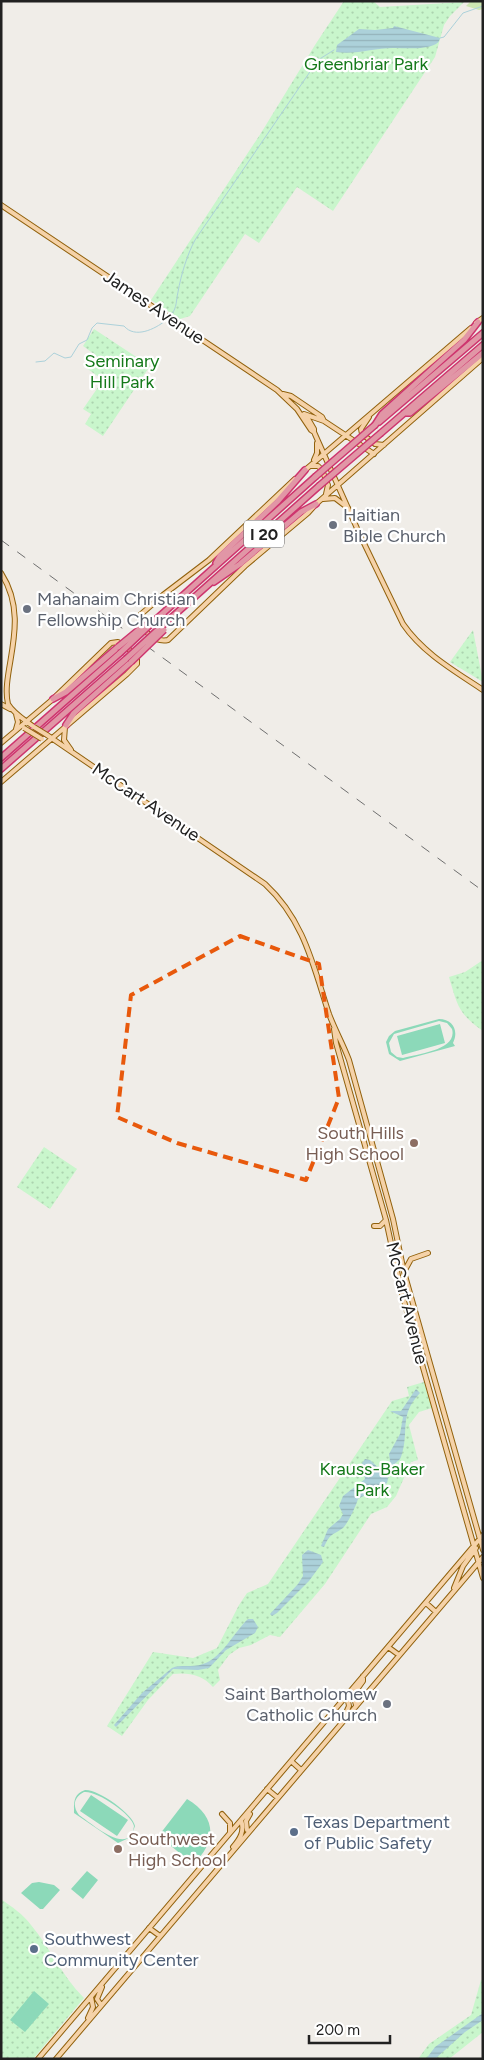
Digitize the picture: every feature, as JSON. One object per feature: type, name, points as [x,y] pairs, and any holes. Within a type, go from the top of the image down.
[{"type":"highway","points":[[375,426],[382,414],[459,345],[478,322]]},
{"type":"highway","name":"I 20","points":[[1,758],[119,650],[152,623],[315,477],[483,334]]},
{"type":"highway","name":"I 20","points":[[1,769],[129,660],[170,619],[319,486],[483,345]]},
{"type":"highway","points":[[403,413],[410,413],[483,353]]},
{"type":"highway","points":[[213,569],[220,556],[282,497],[306,469]]},
{"type":"highway","points":[[211,583],[218,581],[296,516],[309,506],[316,504]]},
{"type":"highway","points":[[53,699],[66,692],[119,650]]},
{"type":"highway","points":[[66,725],[74,713],[129,660]]},
{"type":"main road","name":"James Avenue","points":[[1,205],[283,394],[303,416],[314,432],[397,615],[410,634],[432,656],[483,690]]},
{"type":"main road","points":[[483,318],[306,469],[209,560],[150,606],[139,616],[140,624],[157,640],[168,640],[245,566],[312,510],[316,504],[386,445],[483,358]]},
{"type":"main road","points":[[283,394],[291,396],[374,454]]},
{"type":"main road","points":[[315,412],[307,411],[303,416],[324,420]]},
{"type":"main road","points":[[372,413],[361,429],[362,434],[376,445],[386,445]]},
{"type":"main road","points":[[311,465],[317,453],[316,438]]},
{"type":"main road","points":[[306,469],[316,465],[322,470],[329,487],[322,499]]},
{"type":"main road","points":[[322,499],[335,498],[349,509]]},
{"type":"main road","name":"McCart Avenue","points":[[1,573],[9,587],[13,603],[13,620],[3,688],[7,702],[14,712],[265,884],[289,911],[310,952],[334,1026],[344,1044],[359,1094],[393,1219],[412,1301],[483,1550]]},
{"type":"main road","points":[[1,743],[53,699],[111,642],[118,642],[137,655],[137,664],[1,782]]},
{"type":"main road","points":[[1,704],[14,712],[18,719],[15,731]]},
{"type":"main road","points":[[66,725],[64,740],[72,752]]},
{"type":"main road","points":[[22,727],[42,739],[42,744],[32,752],[30,757]]},
{"type":"main road","name":"McCart Avenue","points":[[334,1026],[336,1043],[386,1220],[393,1260],[482,1576]]},
{"type":"main road","points":[[374,1226],[380,1226],[386,1220]]},
{"type":"main road","points":[[405,1275],[406,1266],[411,1259],[428,1253]]},
{"type":"main road","points":[[405,1304],[412,1301]]},
{"type":"main road","points":[[442,1434],[450,1433]]},
{"type":"main road","points":[[457,1488],[465,1486]]},
{"type":"main road","points":[[453,1592],[463,1566],[483,1535]]},
{"type":"main road","points":[[247,1830],[247,1818],[267,1789],[475,1547]]},
{"type":"main road","points":[[56,2059],[483,1556]]},
{"type":"main road","points":[[469,1572],[476,1571],[482,1576]]},
{"type":"main road","points":[[426,1602],[436,1612]]},
{"type":"main road","points":[[388,1647],[398,1655]]},
{"type":"main road","points":[[356,1705],[353,1695],[363,1681],[363,1676]]},
{"type":"main road","points":[[337,1728],[348,1709],[347,1696]]},
{"type":"main road","points":[[291,1761],[302,1770]]},
{"type":"main road","points":[[267,1789],[278,1798]]},
{"type":"main road","points":[[38,2059],[259,1800]]},
{"type":"main road","points":[[222,1814],[230,1823],[229,1834]]},
{"type":"main road","points":[[230,1856],[230,1851],[242,1836],[241,1820]]},
{"type":"main road","points":[[149,1928],[160,1936]]},
{"type":"main road","points":[[101,2005],[97,1996],[104,1980]]},
{"type":"main road","points":[[83,2027],[93,2007],[91,1997]]},
{"type":"highlighted area","points":[[240,936],[319,964],[339,1098],[306,1180],[177,1143],[117,1117],[131,995]]},
{"type":"green space","name":"Greenbriar Park","points":[[344,1],[373,1],[380,7],[464,2],[444,25],[435,57],[333,211],[297,187],[259,243],[245,234],[190,316],[180,319],[151,300],[261,133]]},
{"type":"green space","points":[[471,1],[483,1],[483,9],[479,10],[466,6]]},
{"type":"green space","name":"Seminary Hill Park","points":[[94,329],[150,366],[103,436],[85,424],[91,414],[83,409],[103,380],[85,367],[94,354],[83,346]]},
{"type":"green space","points":[[473,630],[483,682],[450,662]]},
{"type":"green space","points":[[483,960],[483,1031],[463,1014],[449,977],[465,972]]},
{"type":"green space","points":[[439,1019],[448,1021],[454,1026],[455,1039],[453,1043],[455,1046],[400,1061],[389,1054],[386,1042],[395,1031]],"holes":[[[439,1021],[447,1023],[452,1029],[452,1036],[449,1042],[443,1046],[427,1053],[403,1058],[397,1057],[391,1052],[389,1043],[394,1034]]]},
{"type":"green space","points":[[440,1024],[445,1043],[402,1055],[397,1036]]},
{"type":"green space","points":[[44,1147],[77,1169],[50,1209],[17,1187]]},
{"type":"green space","name":"Krauss-Baker Park","points":[[424,1382],[432,1408],[419,1412],[409,1425],[418,1460],[411,1462],[396,1496],[387,1507],[371,1514],[325,1584],[280,1637],[270,1635],[251,1645],[239,1648],[229,1655],[218,1670],[220,1680],[213,1687],[195,1675],[173,1674],[148,1700],[122,1736],[107,1726],[153,1652],[193,1658],[217,1648],[247,1593],[268,1584],[392,1401],[409,1396],[407,1387]]},
{"type":"green space","points":[[85,1790],[91,1791],[106,1798],[122,1809],[133,1821],[135,1826],[131,1837],[118,1843],[74,1813],[74,1806],[76,1796]],"holes":[[[84,1792],[90,1792],[105,1799],[127,1815],[134,1826],[131,1835],[125,1839],[110,1836],[79,1815],[75,1808],[76,1799]]]},
{"type":"green space","points":[[91,1795],[128,1820],[117,1836],[80,1811]]},
{"type":"green space","points":[[187,1799],[204,1813],[210,1829],[207,1847],[193,1864],[160,1837],[160,1834]]},
{"type":"green space","points":[[87,1871],[98,1880],[83,1899],[71,1889]]},
{"type":"green space","points":[[39,1882],[54,1885],[60,1890],[43,1909],[40,1909],[21,1893],[32,1883]]},
{"type":"green space","points":[[1,1899],[28,1921],[69,1980],[84,1998],[33,2059],[1,2059]]},
{"type":"green space","points":[[481,1980],[483,1980],[483,2032],[449,2059],[418,2059],[429,2044],[471,2015]]},
{"type":"green space","points":[[34,1991],[49,2004],[25,2032],[10,2020]]},
{"type":"water","points":[[394,26],[440,38],[436,44],[421,48],[386,48],[351,53],[336,52],[337,45],[359,29],[375,30],[393,28]]},
{"type":"water","points":[[416,1389],[420,1393],[409,1409],[401,1457],[390,1468],[387,1466],[390,1461],[389,1454],[400,1434],[403,1417],[390,1411],[401,1411]]},
{"type":"water","points":[[365,1459],[370,1460],[387,1476],[387,1483],[358,1499],[345,1526],[330,1537],[324,1547],[321,1546],[328,1529],[343,1514],[339,1506],[343,1496],[365,1479],[362,1463]]},
{"type":"water","points":[[308,1550],[321,1555],[323,1562],[309,1581],[272,1616],[270,1614],[303,1576],[302,1555]]},
{"type":"water","points":[[248,1619],[253,1619],[258,1627],[255,1633],[226,1650],[209,1668],[198,1670],[173,1669],[116,1727],[114,1725],[142,1693],[172,1668],[199,1665],[210,1661],[222,1651]]},
{"type":"water","points":[[483,2013],[483,2020],[465,2032],[435,2059],[426,2059],[435,2047]]},
{"type":"waterway","points":[[440,38],[444,37],[463,13],[483,6]]},
{"type":"waterway","points":[[172,314],[176,306],[179,286],[189,252],[195,240],[318,60],[334,50]]},
{"type":"waterway","points":[[36,362],[45,361],[54,353],[65,358],[71,357],[79,344],[87,340],[92,328],[97,323],[124,326],[129,330],[139,332],[151,330],[165,321]]},
{"type":"railway","points":[[1,540],[483,891]]},
{"type":"place","name":"Haitian Bible Church","points":[[333,525]]},
{"type":"place","name":"Mahanaim Christian Fellowship Church","points":[[27,609]]},
{"type":"place","name":"South Hills High School","points":[[414,1143]]},
{"type":"place","name":"Saint Bartholomew Catholic Church","points":[[387,1704]]},
{"type":"place","name":"Texas Department of Public Safety","points":[[294,1832]]},
{"type":"place","name":"Southwest High School","points":[[118,1849]]},
{"type":"place","name":"Southwest Community Center","points":[[34,1949]]}]
